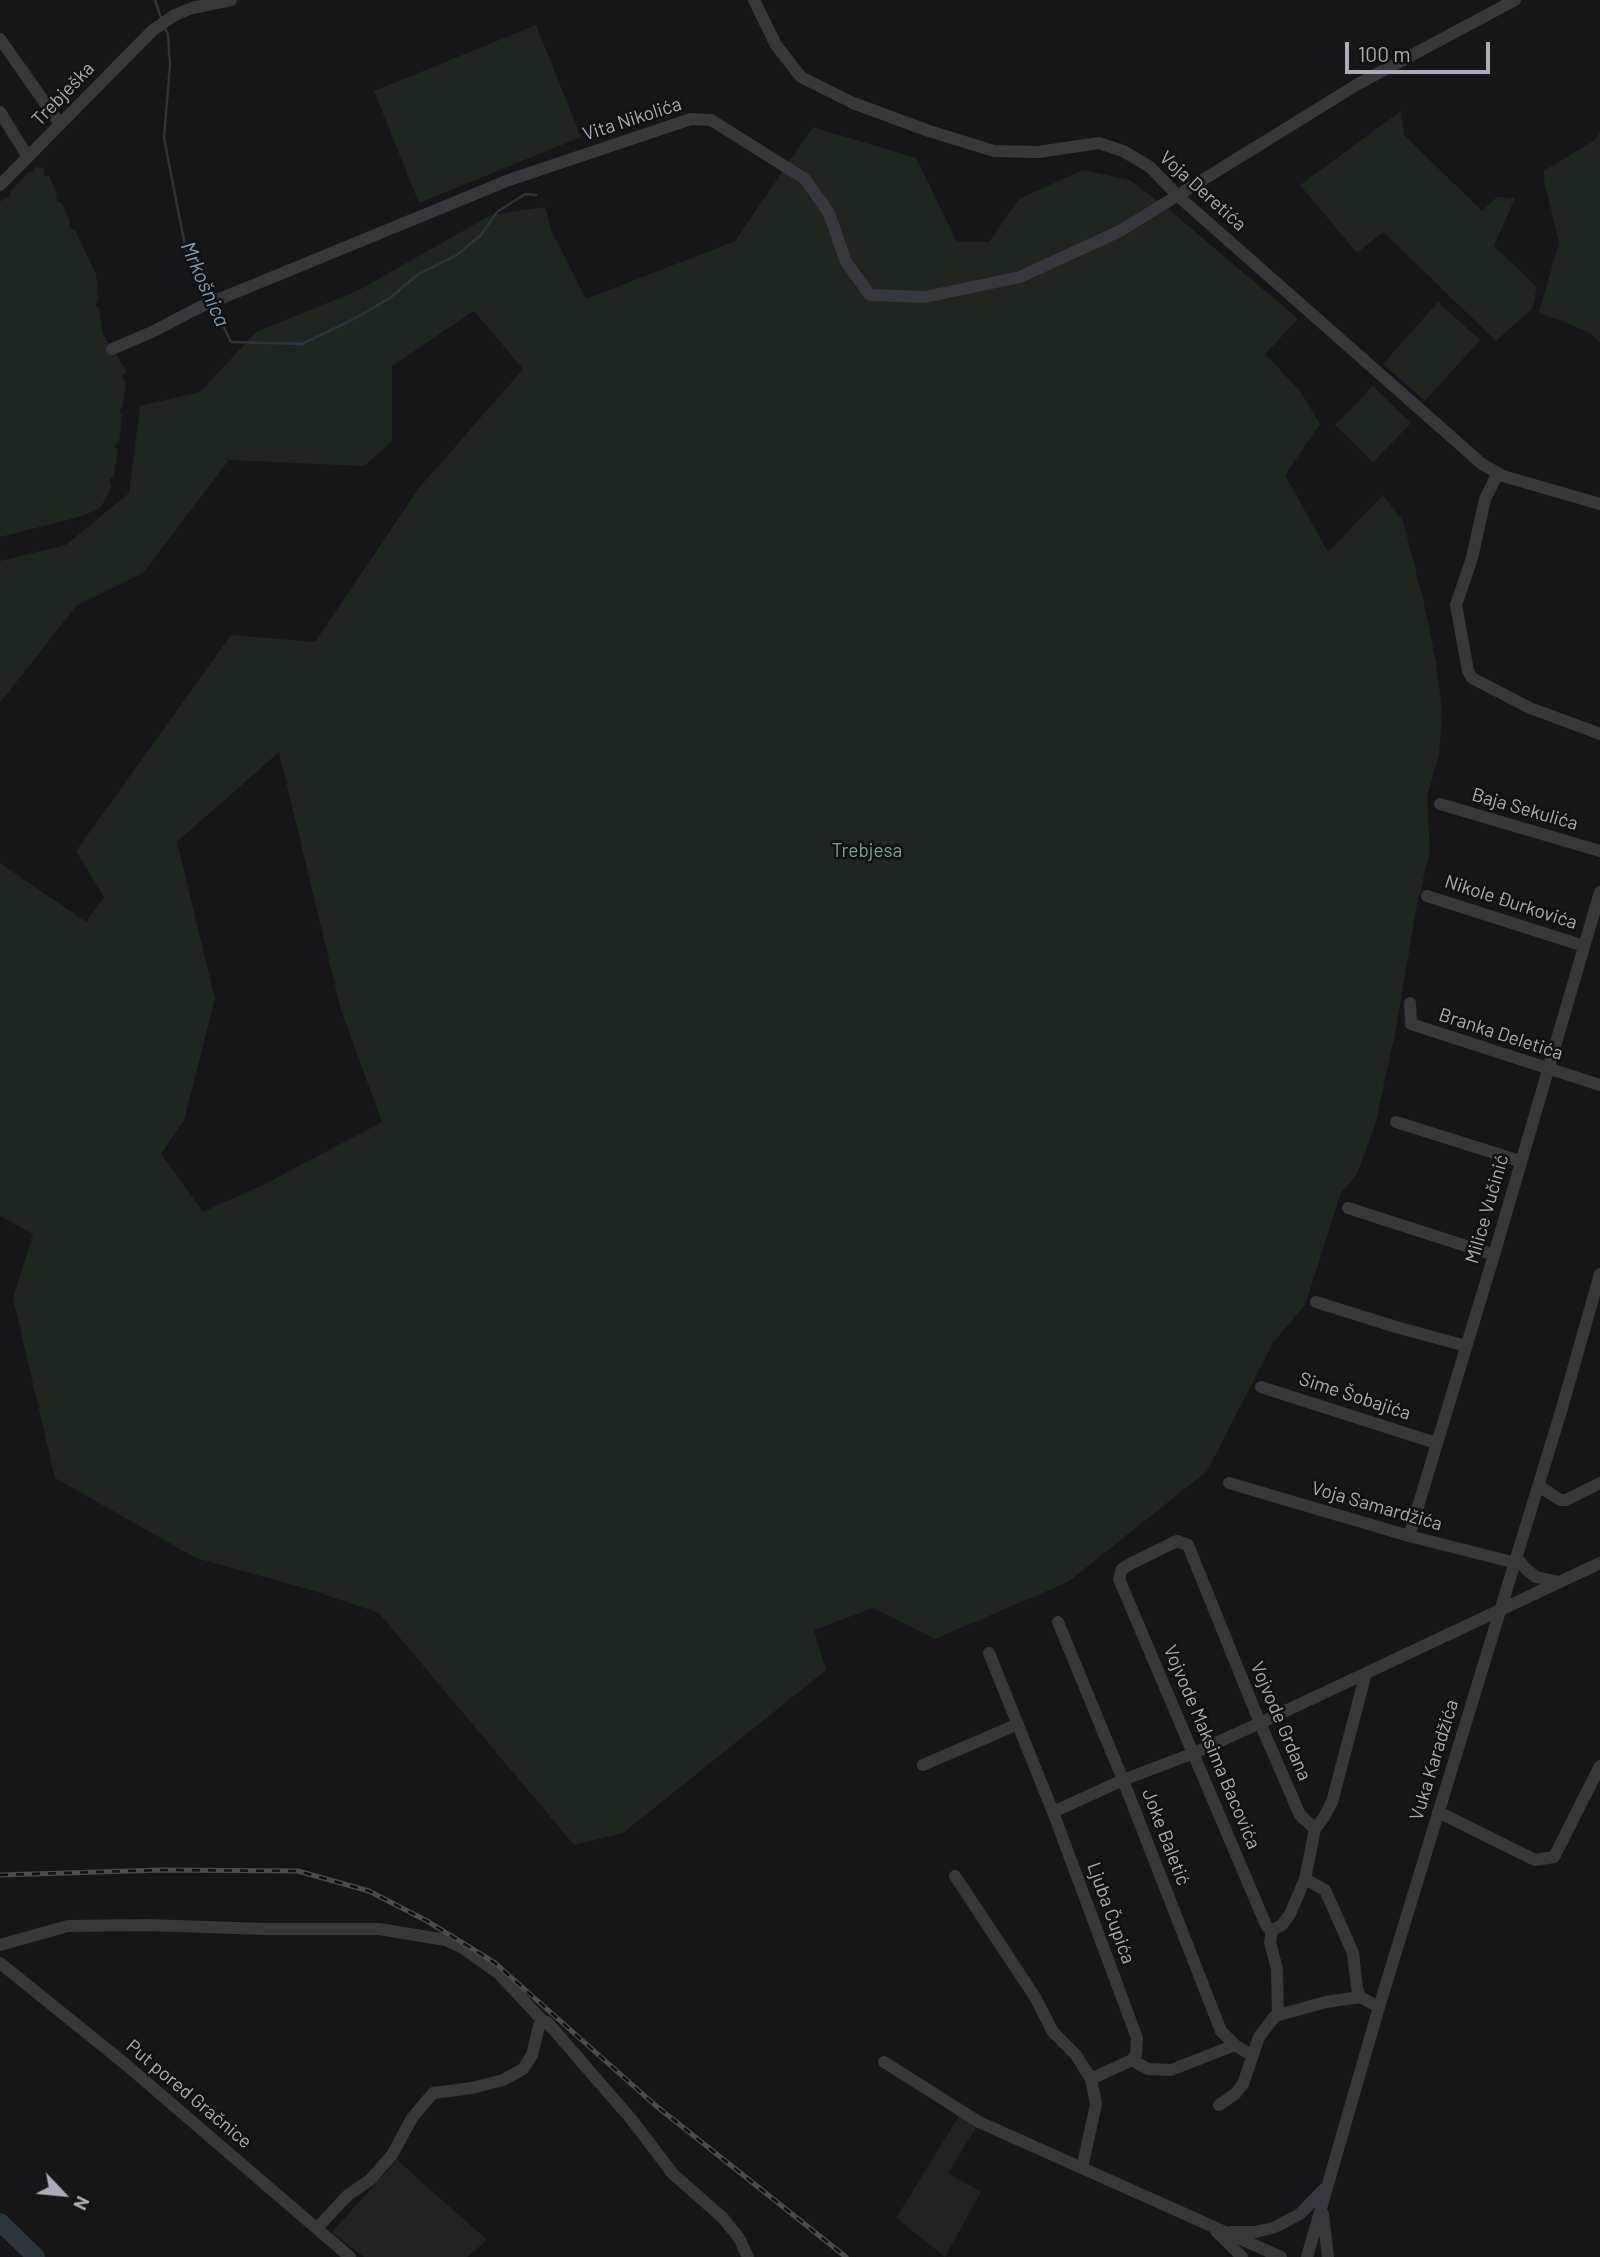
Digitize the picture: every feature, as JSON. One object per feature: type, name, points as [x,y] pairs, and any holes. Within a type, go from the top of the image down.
[{"type":"street","name":"Trebješka","points":[[0,184],[153,30],[175,15],[192,8],[231,0]]},
{"type":"street","name":"Voja Deretića","points":[[754,0],[776,45],[801,77],[853,103],[994,151],[1038,152],[1099,143],[1123,151],[1150,166],[1178,196],[1482,464],[1498,473],[1600,504]]},
{"type":"street","points":[[1178,196],[1357,85],[1515,0]]},
{"type":"street","points":[[0,39],[60,124]]},
{"type":"street","points":[[0,112],[28,157]]},
{"type":"street","name":"Vita Nikolića","points":[[112,349],[201,307],[514,178],[691,119],[711,120],[804,179],[829,213],[846,262],[870,295],[925,297],[1020,277],[1120,231],[1178,196]]},
{"type":"street","points":[[1498,473],[1485,499],[1472,558],[1456,605],[1468,671],[1472,678],[1530,708],[1600,734]]},
{"type":"street","name":"Baja Sekulića","points":[[1440,804],[1600,851]]},
{"type":"street","name":"Milice Vučinić","points":[[1409,1536],[1600,892]]},
{"type":"street","name":"Nikole Đurkovića","points":[[1427,896],[1584,946]]},
{"type":"street","name":"Branka Deletića","points":[[1409,1003],[1411,1024],[1600,1086]]},
{"type":"street","points":[[1396,1122],[1520,1161]]},
{"type":"street","points":[[1348,1209],[1494,1255]]},
{"type":"street","name":"Vuka Karadžića","points":[[1307,2257],[1379,2007],[1539,1486],[1600,1274]]},
{"type":"street","points":[[1316,1301],[1466,1346]]},
{"type":"street","name":"Sime Šobajića","points":[[1261,1387],[1436,1443]]},
{"type":"street","name":"Voja Samardžića","points":[[1229,1483],[1409,1536],[1516,1560]]},
{"type":"street","points":[[1539,1486],[1560,1500],[1566,1500],[1600,1483]]},
{"type":"street","name":"Vojvode Grdana","points":[[1119,1579],[1122,1569],[1132,1563],[1177,1541],[1188,1545],[1259,1723],[1300,1815],[1315,1829]]},
{"type":"street","points":[[1516,1560],[1536,1577],[1561,1582]]},
{"type":"street","points":[[1053,1812],[1123,1780],[1194,1753],[1600,1563]]},
{"type":"street","name":"Vojvode Maksima Bacovića","points":[[1119,1579],[1270,1929],[1270,1942],[1277,1969],[1278,2015]]},
{"type":"street","name":"Joke Baletić","points":[[1058,1622],[1123,1780],[1220,2031],[1251,2055]]},
{"type":"street","name":"Ljuba Čupića","points":[[989,1653],[1053,1812],[1137,2038],[1136,2054],[1132,2060]]},
{"type":"street","points":[[1270,1929],[1282,1925],[1290,1914],[1305,1879],[1315,1829],[1332,1802],[1366,1674]]},
{"type":"street","points":[[923,1765],[1018,1724]]},
{"type":"street","points":[[1438,1812],[1535,1860],[1554,1857],[1600,1766]]},
{"type":"street","points":[[955,1877],[1035,1997],[1053,2032],[1076,2055],[1091,2079],[1096,2105],[1082,2168]]},
{"type":"street","points":[[1305,1879],[1325,1890],[1330,1900],[1353,1953],[1360,1997]]},
{"type":"street","points":[[0,1945],[68,1926],[147,1925],[264,1929],[379,1928],[446,1940],[463,1948],[498,1973],[543,2021],[547,2022],[632,2120],[673,2174],[723,2218],[739,2238],[748,2257]]},
{"type":"street","name":"Put pored Gračnice","points":[[0,1963],[124,2063],[351,2257]]},
{"type":"street","points":[[1219,2105],[1243,2084],[1259,2037],[1278,2015],[1326,2002],[1360,1997],[1379,2007]]},
{"type":"street","points":[[317,2228],[348,2195],[370,2180],[392,2155],[412,2118],[433,2093],[472,2088],[503,2080],[523,2069],[532,2056],[539,2026],[543,2021]]},
{"type":"street","points":[[1091,2079],[1132,2060],[1148,2069],[1171,2070],[1235,2045]]},
{"type":"street","points":[[884,2062],[979,2122],[1281,2257]]},
{"type":"street","points":[[1227,2232],[1255,2232],[1273,2228],[1300,2214],[1325,2189]]},
{"type":"street","points":[[1325,2189],[1322,2222],[1328,2257]]},
{"type":"street","points":[[1208,2224],[1242,2257]]},
{"type":"shaded area","points":[[959,2116],[977,2126],[948,2173],[981,2192],[945,2257],[896,2218]]},
{"type":"shaded area","points":[[397,2160],[487,2240],[467,2257],[364,2257],[332,2232]]},
{"type":"green space","points":[[536,25],[581,137],[419,203],[374,91]]},
{"type":"green space","points":[[1401,111],[1404,135],[1482,211],[1497,197],[1515,198],[1494,246],[1537,287],[1532,309],[1496,341],[1383,232],[1357,253],[1300,185]]},
{"type":"green space","name":"Trebjesa","points":[[813,127],[916,158],[957,242],[989,242],[1019,199],[1083,170],[1130,180],[1298,319],[1265,354],[1300,391],[1320,424],[1285,475],[1328,552],[1383,495],[1403,521],[1423,599],[1436,662],[1442,712],[1439,755],[1427,796],[1430,851],[1417,905],[1396,1029],[1375,1125],[1357,1174],[1341,1193],[1305,1305],[1273,1343],[1207,1471],[1068,1582],[935,1639],[873,1608],[814,1630],[826,1670],[623,1833],[574,1845],[379,1613],[311,1590],[196,1558],[55,1478],[13,1298],[33,1234],[0,1216],[0,863],[86,922],[104,897],[76,851],[231,635],[315,642],[419,488],[523,369],[474,311],[392,366],[392,441],[364,466],[229,460],[143,573],[76,606],[0,703],[0,561],[66,545],[129,493],[140,406],[200,392],[256,332],[359,290],[491,215],[545,207],[552,232],[586,299],[735,241]],"holes":[[[279,752],[341,1010],[382,1122],[265,1184],[203,1212],[161,1154],[184,1120],[215,999],[177,842]]]},
{"type":"green space","points":[[1600,131],[1600,343],[1591,333],[1539,312],[1559,243],[1544,171],[1595,140]]},
{"type":"green space","points":[[35,167],[44,168],[44,175],[49,176],[57,194],[56,200],[62,203],[70,221],[69,228],[75,230],[96,274],[99,299],[95,305],[99,308],[102,333],[125,368],[126,372],[122,377],[126,382],[123,406],[119,410],[122,416],[119,441],[114,446],[118,450],[114,476],[109,480],[112,486],[101,507],[83,516],[0,537],[0,202],[10,197],[11,191],[28,172],[33,172]]},
{"type":"green space","points":[[1438,302],[1480,340],[1425,401],[1383,364]]},
{"type":"green space","points":[[1373,386],[1411,423],[1373,462],[1335,425]]},
{"type":"waterway","name":"Mrkošnica","points":[[155,0],[161,18]]},
{"type":"waterway","name":"Mrkošnica","points":[[165,28],[170,65],[164,138],[185,246],[210,299]]},
{"type":"waterway","name":"Mrkošnica","points":[[213,305],[231,342],[302,344],[390,298],[417,275],[457,255],[481,235],[497,212],[525,194],[536,195]]},
{"type":"waterway","points":[[0,2222],[36,2257]]},
{"type":"railway","points":[[0,1875],[162,1870],[298,1871],[369,1891],[427,1921],[495,1963],[655,2105],[846,2257]]}]
